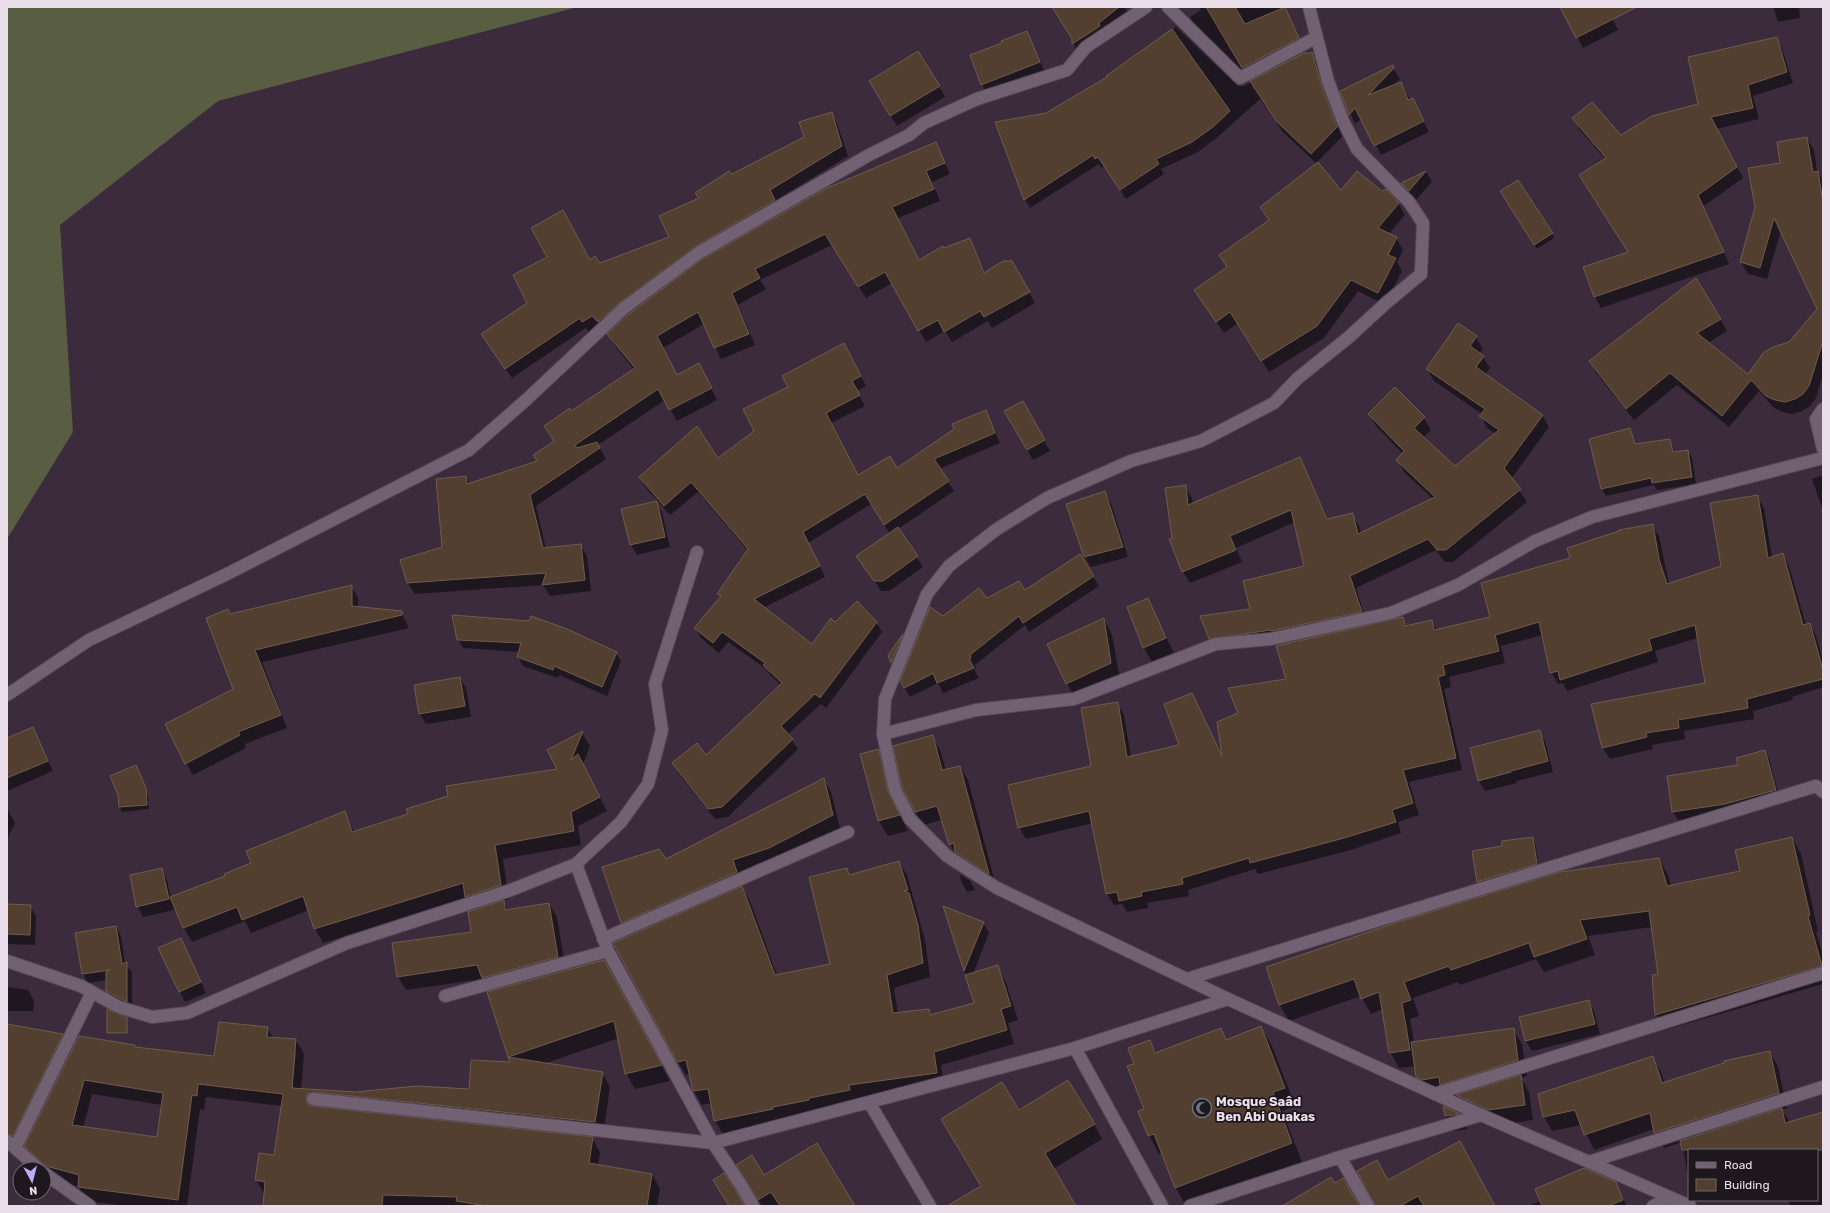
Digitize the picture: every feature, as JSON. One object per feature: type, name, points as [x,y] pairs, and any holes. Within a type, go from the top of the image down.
[{"type":"street","points":[[7,695],[89,640],[227,574],[469,450],[526,400],[624,308],[700,252],[869,155],[909,136],[924,123],[977,99],[1067,70],[1086,47],[1146,7]]},
{"type":"street","points":[[1168,7],[1240,78],[1317,37]]},
{"type":"street","points":[[1309,7],[1330,88],[1343,121],[1357,149],[1409,202],[1423,223],[1421,274],[1386,303],[1349,337],[1298,378],[1274,403],[1243,421],[1201,441],[1131,461],[1047,498],[997,529],[949,566],[927,594],[899,660],[885,699],[883,734],[895,790],[910,819],[947,856],[997,888],[1228,999],[1480,1115],[1690,1206]]},
{"type":"street","points":[[1823,409],[1816,419],[1823,449]]},
{"type":"street","points":[[883,734],[976,710],[1074,699],[1216,644],[1271,639],[1391,613],[1458,585],[1535,541],[1592,517],[1823,458]]},
{"type":"street","points":[[7,960],[81,986],[119,1007],[152,1017],[187,1013],[347,943],[511,890],[576,864],[621,822],[648,784],[662,730],[655,684],[697,552]]},
{"type":"street","points":[[1187,979],[1816,786],[1823,792]]},
{"type":"street","points":[[603,939],[848,832]]},
{"type":"street","points":[[576,864],[608,952],[713,1143],[753,1206]]},
{"type":"street","points":[[445,996],[608,952]]},
{"type":"street","points":[[1435,1094],[1823,973]]},
{"type":"street","points":[[30,1161],[11,1145],[92,992]]},
{"type":"street","points":[[313,1099],[713,1143],[1076,1048],[1228,999]]},
{"type":"street","points":[[1076,1048],[1162,1206]]},
{"type":"street","points":[[1589,1162],[1823,1087]]},
{"type":"street","points":[[869,1102],[930,1206]]},
{"type":"street","points":[[1190,1206],[1340,1157],[1480,1115]]},
{"type":"street","points":[[1340,1157],[1368,1206]]},
{"type":"street","points":[[52,1179],[90,1206]]},
{"type":"street","points":[[1653,1206],[1670,1198]]},
{"type":"green space","points":[[7,7],[578,7],[218,101],[60,225],[73,432],[7,539]]},
{"type":"building","points":[[1052,7],[1119,7],[1099,23],[1100,26],[1072,44],[1072,39]]},
{"type":"building","points":[[1206,7],[1235,7],[1245,24],[1285,7],[1299,38],[1242,68]]},
{"type":"building","points":[[1560,7],[1637,7],[1576,38]]},
{"type":"building","points":[[1172,29],[1230,111],[1213,127],[1192,142],[1156,159],[1159,164],[1120,190],[1098,157],[1095,159],[1093,155],[1024,200],[995,122],[1046,113],[1107,77],[1106,76]]},
{"type":"building","points":[[1027,31],[1040,62],[981,85],[970,55],[1002,43],[1001,41]]},
{"type":"building","points":[[1777,37],[1787,72],[1748,85],[1753,108],[1711,117],[1737,167],[1698,195],[1724,252],[1594,297],[1583,267],[1628,252],[1579,175],[1606,158],[1572,118],[1592,102],[1621,135],[1652,116],[1698,104],[1688,57]]},
{"type":"building","points":[[918,51],[940,86],[890,116],[869,81]]},
{"type":"building","points":[[1306,52],[1307,54],[1312,52],[1321,84],[1337,127],[1311,154],[1276,121],[1250,81]]},
{"type":"building","points":[[1393,65],[1394,68],[1368,95],[1401,82],[1408,100],[1413,98],[1424,121],[1374,146],[1355,108],[1349,115],[1340,91]]},
{"type":"building","points":[[832,112],[842,146],[770,190],[775,200],[696,246],[620,302],[598,322],[592,316],[582,322],[580,318],[505,369],[481,334],[527,303],[513,275],[547,257],[531,228],[563,210],[590,260],[595,256],[600,263],[669,237],[659,216],[699,198],[695,193],[729,171],[732,174],[804,137],[799,122]]},
{"type":"building","points":[[1807,137],[1813,172],[1818,171],[1823,203],[1823,341],[1809,386],[1803,394],[1795,399],[1785,402],[1766,396],[1751,380],[1722,416],[1670,373],[1626,409],[1589,361],[1696,278],[1721,319],[1697,333],[1748,374],[1764,352],[1773,347],[1789,342],[1817,309],[1774,218],[1760,268],[1740,262],[1755,207],[1748,168],[1780,163],[1777,142]]},
{"type":"building","points":[[936,142],[945,163],[926,171],[934,189],[892,207],[919,260],[943,246],[944,248],[970,238],[984,273],[1003,261],[1012,261],[1030,292],[984,317],[980,311],[944,332],[938,320],[918,331],[885,272],[858,287],[825,234],[755,269],[760,278],[732,293],[749,334],[714,348],[698,312],[657,336],[677,375],[699,363],[712,388],[669,410],[658,389],[575,445],[577,448],[597,442],[600,448],[530,495],[543,548],[581,544],[585,580],[542,585],[546,573],[407,583],[400,560],[442,547],[436,479],[466,476],[467,484],[537,461],[533,455],[554,441],[544,426],[570,408],[571,411],[635,368],[607,334],[629,314],[704,258],[827,188]]},
{"type":"building","points":[[1318,162],[1341,190],[1357,171],[1382,191],[1386,189],[1399,203],[1378,228],[1397,237],[1388,255],[1396,258],[1378,293],[1351,280],[1317,326],[1261,361],[1230,312],[1216,322],[1194,290],[1227,267],[1219,255],[1269,220],[1260,207]]},
{"type":"building","points":[[1426,171],[1409,191],[1401,183]]},
{"type":"building","points":[[1518,180],[1553,233],[1534,245],[1500,191]]},
{"type":"building","points":[[1458,323],[1477,336],[1470,346],[1484,356],[1476,367],[1543,415],[1504,468],[1521,489],[1446,550],[1437,550],[1428,539],[1350,576],[1362,612],[1271,631],[1209,639],[1200,616],[1250,609],[1243,581],[1304,566],[1291,510],[1230,536],[1236,550],[1182,572],[1169,539],[1172,538],[1165,488],[1186,485],[1188,505],[1300,457],[1327,519],[1353,513],[1358,534],[1435,497],[1396,460],[1404,451],[1368,414],[1395,387],[1425,417],[1414,428],[1455,466],[1499,430],[1479,416],[1485,409],[1426,369]]},
{"type":"building","points":[[844,343],[861,376],[852,381],[860,395],[826,413],[858,475],[890,456],[897,468],[954,429],[952,424],[986,410],[995,433],[934,459],[949,481],[884,525],[865,494],[803,532],[820,566],[754,599],[812,644],[831,618],[835,622],[857,601],[877,622],[820,698],[815,694],[781,726],[793,739],[722,807],[708,809],[672,763],[697,743],[706,755],[782,683],[763,665],[765,663],[722,632],[713,643],[694,628],[721,596],[717,594],[748,549],[691,482],[664,506],[639,477],[697,426],[718,458],[754,431],[743,409],[788,387],[782,376]]},
{"type":"building","points":[[1023,401],[1045,440],[1027,450],[1004,411]]},
{"type":"building","points":[[1630,428],[1635,444],[1670,439],[1673,452],[1688,450],[1692,477],[1652,483],[1651,478],[1601,489],[1589,439]]},
{"type":"building","points":[[1105,491],[1123,547],[1084,557],[1066,504]]},
{"type":"building","points":[[1758,495],[1768,558],[1783,553],[1803,625],[1810,623],[1823,670],[1823,679],[1747,699],[1748,708],[1678,720],[1679,728],[1646,733],[1647,737],[1602,748],[1591,704],[1705,683],[1695,625],[1649,639],[1652,650],[1560,680],[1558,671],[1550,673],[1539,622],[1495,635],[1499,651],[1443,665],[1445,675],[1438,677],[1456,758],[1403,770],[1413,803],[1392,810],[1396,822],[1344,838],[1250,863],[1249,858],[1182,878],[1183,884],[1141,892],[1142,896],[1119,901],[1117,892],[1106,894],[1089,811],[1018,828],[1008,785],[1091,766],[1081,708],[1118,702],[1127,757],[1179,745],[1164,704],[1192,693],[1222,756],[1217,722],[1238,713],[1228,688],[1286,679],[1276,646],[1403,617],[1405,626],[1432,620],[1434,630],[1490,617],[1481,583],[1570,558],[1567,548],[1619,530],[1653,524],[1659,559],[1667,584],[1721,566],[1710,503]]},
{"type":"building","points":[[657,501],[665,537],[630,545],[621,509]]},
{"type":"building","points":[[898,527],[918,556],[883,581],[874,581],[856,556]]},
{"type":"building","points":[[1080,554],[1094,576],[1023,623],[1019,616],[970,655],[971,658],[969,659],[974,668],[937,683],[933,673],[904,688],[900,681],[930,607],[943,616],[979,588],[987,598],[1019,581],[1025,590]]},
{"type":"building","points":[[352,585],[352,606],[402,611],[402,615],[255,650],[281,715],[238,732],[240,735],[185,764],[165,724],[233,689],[206,618],[228,609],[230,614]]},
{"type":"building","points":[[1148,598],[1166,638],[1143,648],[1127,607]]},
{"type":"building","points":[[452,615],[529,621],[531,616],[567,629],[617,652],[602,687],[554,666],[553,670],[517,657],[521,643],[457,640]]},
{"type":"building","points":[[1104,618],[1111,663],[1066,684],[1047,644]]},
{"type":"building","points":[[903,634],[891,663],[888,655]]},
{"type":"building","points":[[460,677],[465,706],[419,714],[414,685]]},
{"type":"building","points":[[33,727],[48,761],[7,778],[7,738]]},
{"type":"building","points":[[1540,730],[1548,761],[1478,781],[1470,748]]},
{"type":"building","points":[[583,731],[571,760],[578,754],[600,797],[571,812],[574,831],[495,845],[501,885],[465,897],[463,883],[314,929],[303,896],[242,920],[237,907],[183,928],[170,897],[225,876],[224,874],[251,863],[246,851],[345,811],[352,832],[408,814],[406,809],[448,796],[446,786],[557,769],[547,750]]},
{"type":"building","points":[[933,735],[942,770],[960,766],[989,874],[955,852],[954,843],[949,845],[937,806],[915,812],[902,787],[893,746]]},
{"type":"building","points":[[879,749],[888,792],[900,815],[878,821],[860,754]]},
{"type":"building","points":[[1765,750],[1776,790],[1725,804],[1672,812],[1667,776],[1738,765],[1736,758]]},
{"type":"building","points":[[136,765],[146,788],[147,805],[119,807],[118,795],[110,776]]},
{"type":"building","points":[[824,778],[833,815],[769,848],[733,860],[737,872],[621,923],[602,867],[659,849],[666,859]]},
{"type":"building","points":[[1533,837],[1537,864],[1477,882],[1472,851],[1502,846],[1502,841]]},
{"type":"building","points":[[1792,837],[1810,915],[1808,916],[1822,966],[1655,1015],[1652,975],[1658,974],[1649,911],[1580,920],[1587,939],[1534,957],[1529,943],[1451,970],[1449,966],[1404,982],[1411,1000],[1402,1003],[1410,1050],[1389,1053],[1379,992],[1361,999],[1354,979],[1279,1005],[1266,967],[1395,923],[1560,872],[1659,858],[1667,886],[1740,871],[1735,850]]},
{"type":"building","points":[[899,861],[908,890],[904,891],[909,893],[918,925],[923,963],[887,975],[893,1013],[929,1009],[930,1015],[974,1003],[965,975],[998,965],[1011,1006],[1001,1009],[1007,1030],[934,1052],[937,1073],[849,1085],[850,1090],[809,1098],[809,1100],[773,1107],[773,1109],[714,1121],[708,1089],[693,1091],[686,1060],[677,1062],[613,943],[742,886],[775,975],[830,964],[809,877],[847,868],[849,875]]},
{"type":"building","points":[[162,868],[169,899],[136,907],[130,875]]},
{"type":"building","points":[[504,900],[505,910],[549,903],[558,957],[482,978],[477,965],[397,977],[392,943],[471,932],[468,912]]},
{"type":"building","points":[[7,904],[31,905],[30,935],[7,934]]},
{"type":"building","points":[[943,906],[984,922],[964,971]]},
{"type":"building","points":[[116,926],[122,964],[127,962],[127,1002],[106,991],[106,972],[110,970],[82,974],[75,933]]},
{"type":"building","points":[[181,938],[201,982],[179,992],[158,948]]},
{"type":"building","points":[[604,960],[662,1065],[625,1074],[614,1021],[508,1057],[487,992]]},
{"type":"building","points":[[1589,1000],[1595,1024],[1525,1041],[1519,1017]]},
{"type":"building","points":[[107,1009],[127,1017],[127,1033],[107,1033]]},
{"type":"building","points":[[219,1022],[268,1027],[267,1037],[296,1039],[292,1088],[355,1092],[417,1086],[469,1089],[471,1060],[510,1062],[508,1057],[603,1072],[595,1122],[314,1092],[307,1094],[306,1099],[308,1105],[312,1106],[593,1137],[589,1163],[652,1174],[647,1206],[486,1206],[456,1201],[457,1197],[383,1195],[382,1206],[263,1206],[265,1182],[255,1180],[259,1153],[274,1155],[283,1094],[198,1084],[197,1096],[192,1095],[178,1200],[78,1187],[79,1175],[52,1168],[52,1161],[40,1161],[24,1146],[79,1036],[135,1045],[135,1047],[214,1056]],"holes":[[[84,1080],[163,1093],[157,1137],[72,1125]]]},
{"type":"building","points":[[7,1024],[63,1034],[13,1136],[7,1134]]},
{"type":"building","points":[[1261,1026],[1285,1088],[1273,1092],[1292,1143],[1175,1188],[1154,1134],[1148,1136],[1138,1111],[1144,1109],[1127,1066],[1134,1064],[1128,1048],[1150,1040],[1155,1053],[1221,1028],[1226,1040]]},
{"type":"building","points":[[1514,1028],[1518,1060],[1440,1085],[1439,1077],[1422,1080],[1416,1077],[1411,1042]]},
{"type":"building","points":[[1770,1051],[1779,1093],[1654,1133],[1650,1113],[1584,1135],[1575,1110],[1543,1117],[1538,1094],[1653,1056],[1662,1083],[1724,1063],[1724,1061]]},
{"type":"building","points":[[1521,1075],[1525,1105],[1488,1110],[1456,1095]]},
{"type":"building","points":[[1068,1080],[1095,1124],[1045,1153],[1076,1206],[947,1206],[981,1186],[941,1119],[1002,1082],[1019,1110]]},
{"type":"building","points":[[1443,1106],[1460,1114],[1445,1116]]},
{"type":"building","points":[[1782,1108],[1785,1123],[1823,1112],[1823,1150],[1682,1150],[1680,1141]]},
{"type":"building","points":[[1460,1141],[1495,1206],[1424,1206],[1418,1196],[1400,1206],[1375,1206],[1357,1171],[1377,1160],[1388,1180]]},
{"type":"building","points":[[817,1143],[855,1206],[780,1206],[771,1192],[758,1200],[736,1165],[752,1155],[764,1175]]},
{"type":"building","points":[[1584,1168],[1616,1182],[1623,1200],[1608,1206],[1542,1206],[1535,1189]]},
{"type":"building","points":[[724,1173],[744,1206],[729,1206],[713,1180]]},
{"type":"building","points":[[1331,1177],[1335,1183],[1343,1178],[1359,1206],[1282,1206]]},
{"type":"place","name":"Mosque Saâd Ben Abi Ouakas","points":[[1202,1108]]}]
